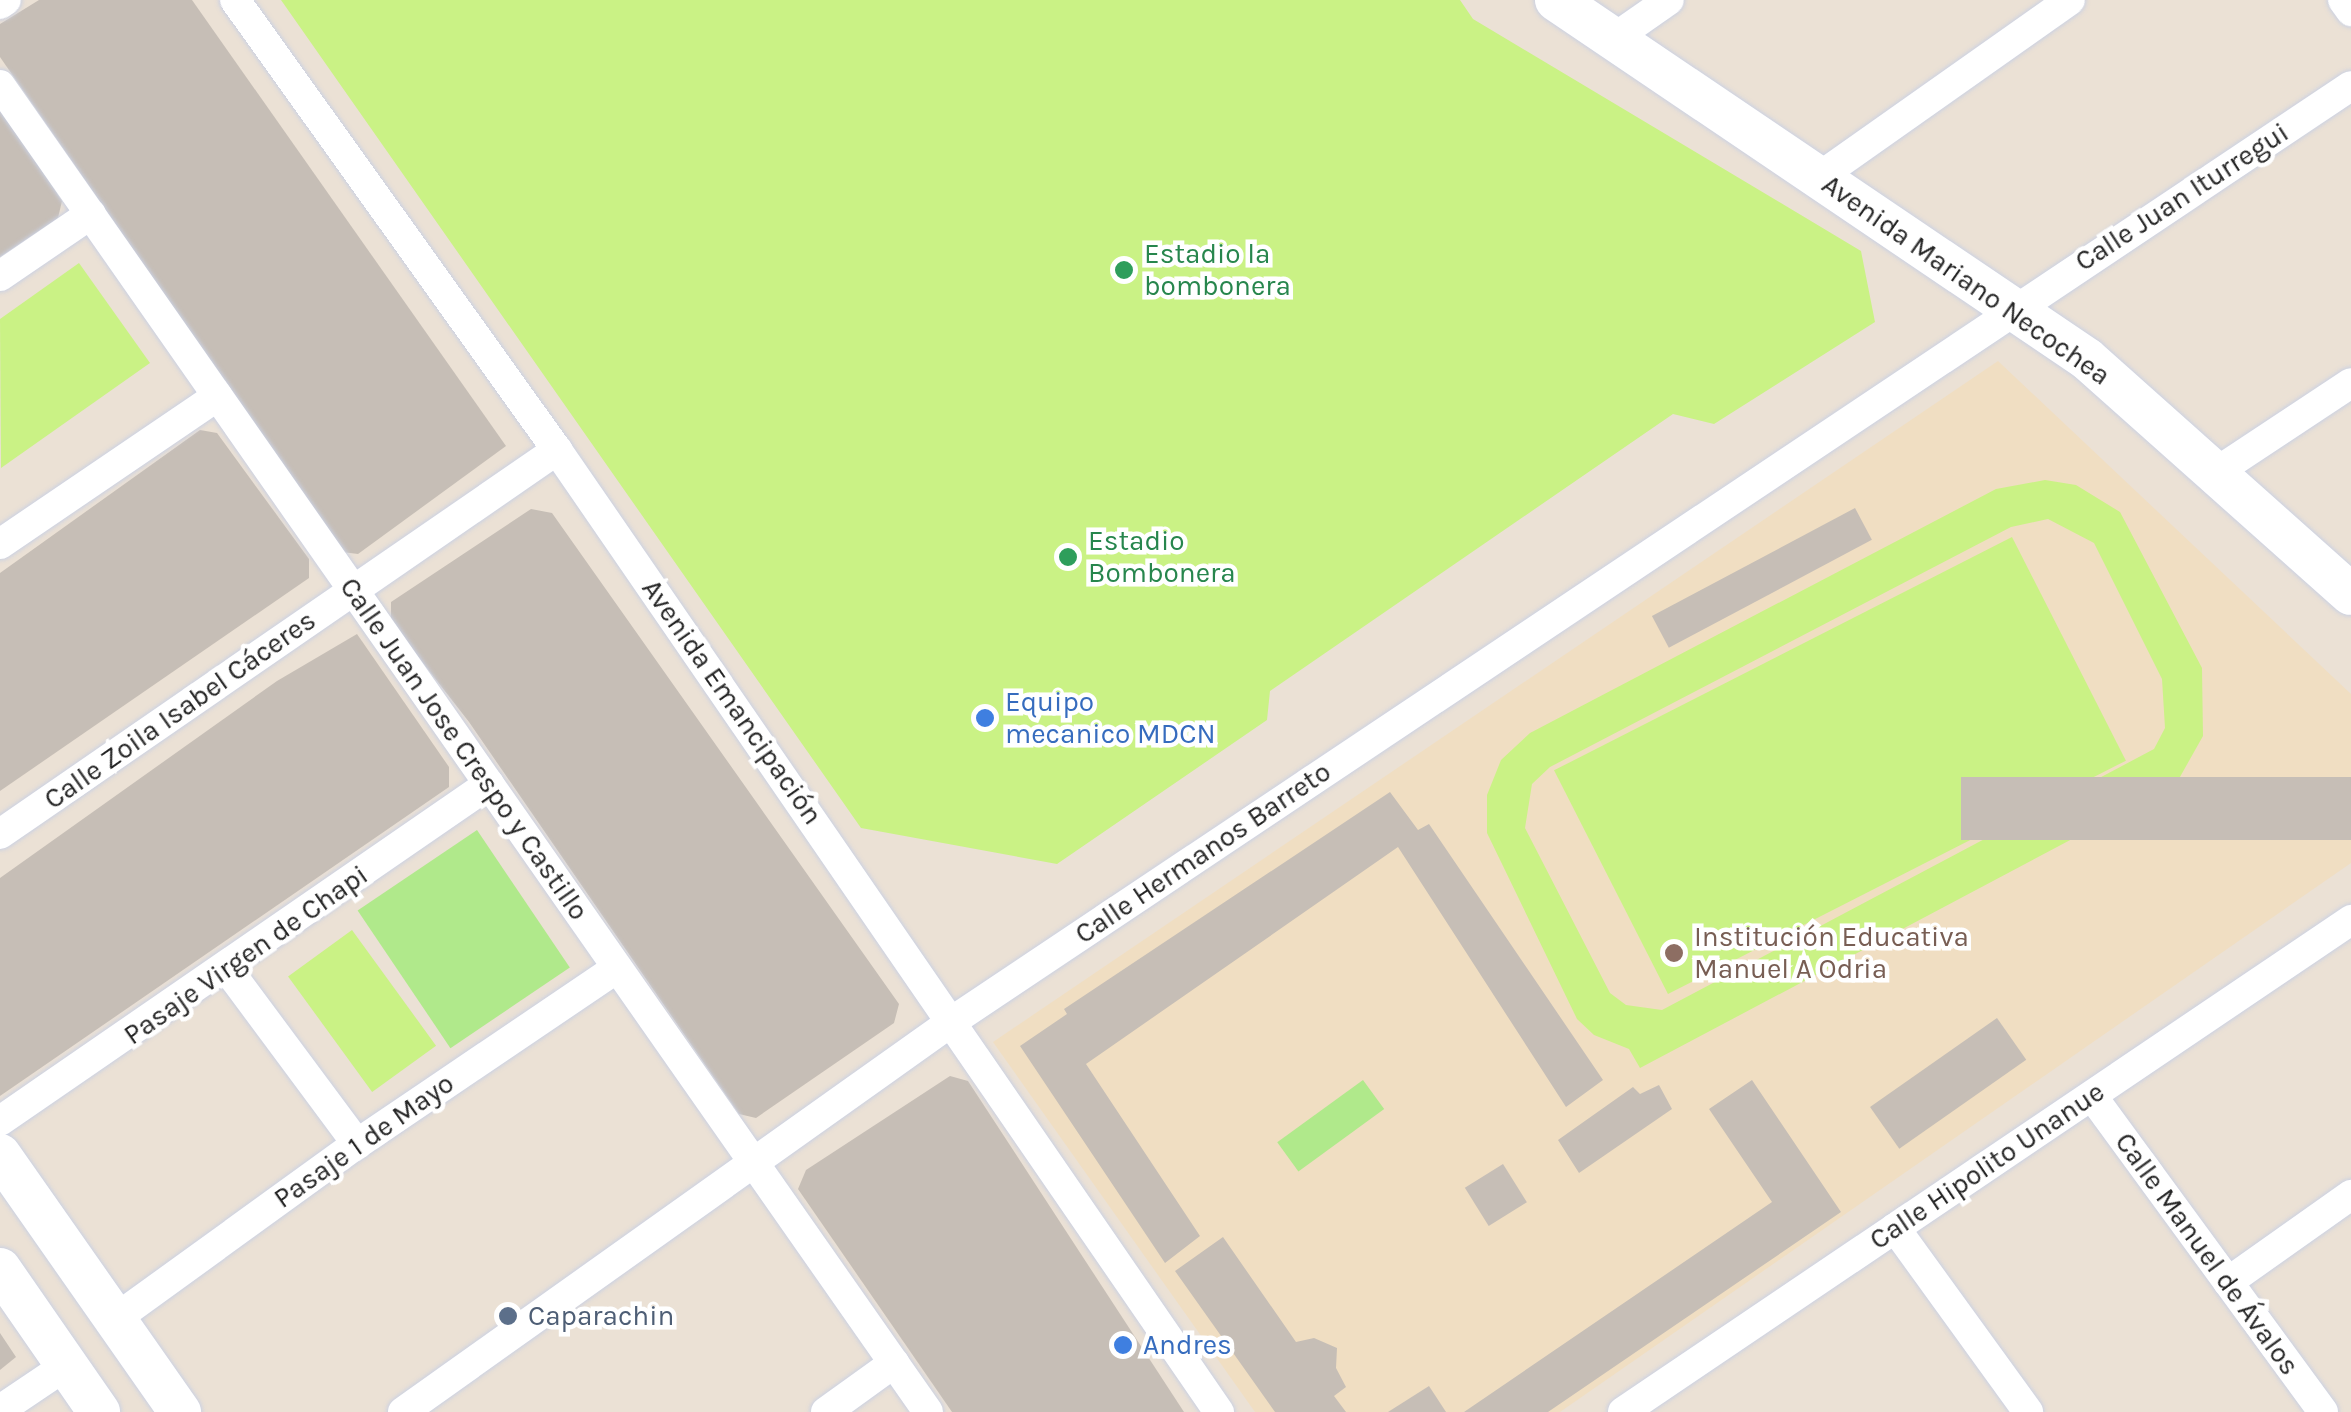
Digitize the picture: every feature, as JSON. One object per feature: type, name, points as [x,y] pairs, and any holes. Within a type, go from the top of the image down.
[{"type":"street","name":"Avenida Emancipación","points":[[234,0],[557,450],[954,1020],[1219,1412]]},
{"type":"street","name":"Avenida Mariano Necochea","points":[[1556,0],[2087,359],[2351,594]]},
{"type":"street","points":[[1614,39],[1670,0]]},
{"type":"street","points":[[1819,178],[2070,0]]},
{"type":"street","points":[[2344,0],[2351,11]]},
{"type":"street","name":"Calle Juan Jose Crespo y Castillo","points":[[0,85],[928,1412]]},
{"type":"street","name":"Calle Juan Iturregui","points":[[2012,308],[2351,86]]},
{"type":"street","points":[[0,276],[91,214]]},
{"type":"street","name":"Calle Hermanos Barreto","points":[[403,1412],[954,1020],[2012,308]]},
{"type":"street","points":[[2218,472],[2351,383]]},
{"type":"street","points":[[0,544],[218,396]]},
{"type":"street","name":"Calle Zoila Isabel Cáceres","points":[[0,834],[557,450]]},
{"type":"street","name":"Pasaje Virgen de Chapi","points":[[0,1121],[228,970],[489,784]]},
{"type":"street","name":"Calle Hipolito Unanue","points":[[1624,1412],[2351,920]]},
{"type":"street","name":"Pasaje 1 de Mayo","points":[[115,1319],[357,1144],[617,968]]},
{"type":"street","points":[[228,970],[357,1144]]},
{"type":"street","name":"Calle Manuel de Ávalos","points":[[2092,1096],[2323,1412]]},
{"type":"street","points":[[0,1155],[180,1412]]},
{"type":"street","points":[[2228,1282],[2351,1196]]},
{"type":"street","points":[[1895,1228],[2028,1412]]},
{"type":"street","points":[[0,1269],[99,1412]]},
{"type":"street","points":[[826,1412],[894,1363]]},
{"type":"street","points":[[0,1410],[67,1366]]},
{"type":"shaded area","name":"Institución Educativa Manuel A Odria","points":[[1998,361],[2351,694],[2351,863],[1560,1412],[1255,1412],[993,1042]]},
{"type":"green space","name":"Estadio Bombonera","points":[[281,0],[1460,0],[1473,19],[1861,251],[1875,322],[1714,424],[1673,414],[1270,691],[1267,720],[1057,864],[861,828]]},
{"type":"green space","points":[[79,263],[150,363],[1,468],[0,319]]},
{"type":"green space","points":[[2045,480],[2076,485],[2120,512],[2202,668],[2203,736],[2176,784],[1640,1068],[1629,1049],[1594,1035],[1577,1019],[1487,833],[1487,795],[1501,760],[1530,733],[1996,489]],"holes":[[[2048,519],[2094,543],[2162,679],[2165,728],[2154,749],[1662,1010],[1626,1005],[1610,993],[1525,828],[1532,784],[1550,767],[2011,527]]]},
{"type":"green space","points":[[2012,537],[2126,761],[1668,994],[1554,770]]},
{"type":"green space","points":[[477,830],[570,968],[450,1048],[358,911]]},
{"type":"green space","points":[[352,930],[436,1046],[372,1092],[288,976]]},
{"type":"green space","points":[[1363,1080],[1384,1109],[1298,1171],[1277,1142]]},
{"type":"building","points":[[39,0],[192,0],[506,446],[358,554],[342,552],[0,57],[0,24]]},
{"type":"building","points":[[0,107],[62,201],[58,218],[0,257]]},
{"type":"building","points":[[200,430],[217,433],[309,559],[309,578],[0,791],[0,573]]},
{"type":"building","points":[[1855,508],[1872,540],[1669,648],[1652,616]]},
{"type":"building","points":[[531,509],[552,513],[899,1004],[894,1023],[756,1118],[739,1114],[469,722],[391,622],[391,602]]},
{"type":"building","points":[[357,634],[449,767],[449,787],[0,1096],[0,878],[277,681]]},
{"type":"building","points":[[1961,777],[2351,777],[2351,840],[1961,840]]},
{"type":"building","points":[[1390,792],[1418,830],[1429,824],[1603,1080],[1566,1107],[1398,847],[1086,1064],[1200,1236],[1165,1263],[1020,1046],[1067,1014],[1064,1009]]},
{"type":"building","points":[[1997,1018],[2026,1060],[1899,1149],[1870,1107]]},
{"type":"building","points":[[950,1076],[968,1081],[1184,1412],[952,1412],[798,1189],[806,1170]]},
{"type":"building","points":[[1752,1080],[1841,1212],[1548,1412],[1464,1412],[1772,1202],[1709,1109]]},
{"type":"building","points":[[1659,1085],[1672,1109],[1579,1173],[1558,1140],[1633,1087],[1640,1094]]},
{"type":"building","points":[[1503,1164],[1527,1202],[1489,1226],[1465,1188]]},
{"type":"building","points":[[1223,1237],[1296,1342],[1314,1338],[1337,1348],[1336,1368],[1346,1387],[1334,1396],[1346,1412],[1275,1412],[1175,1271]]},
{"type":"building","points":[[0,1333],[16,1357],[0,1370]]},
{"type":"building","points":[[1429,1386],[1446,1412],[1388,1412]]},
{"type":"place","name":"Estadio la bombonera","points":[[1124,270]]},
{"type":"place","name":"Estadio Bombonera","points":[[1068,557]]},
{"type":"place","name":"Equipo mecanico MDCN","points":[[985,718]]},
{"type":"place","name":"Institución Educativa Manuel A Odria","points":[[1674,953]]},
{"type":"place","name":"Caparachin","points":[[508,1316]]},
{"type":"place","name":"Andres","points":[[1123,1345]]}]
